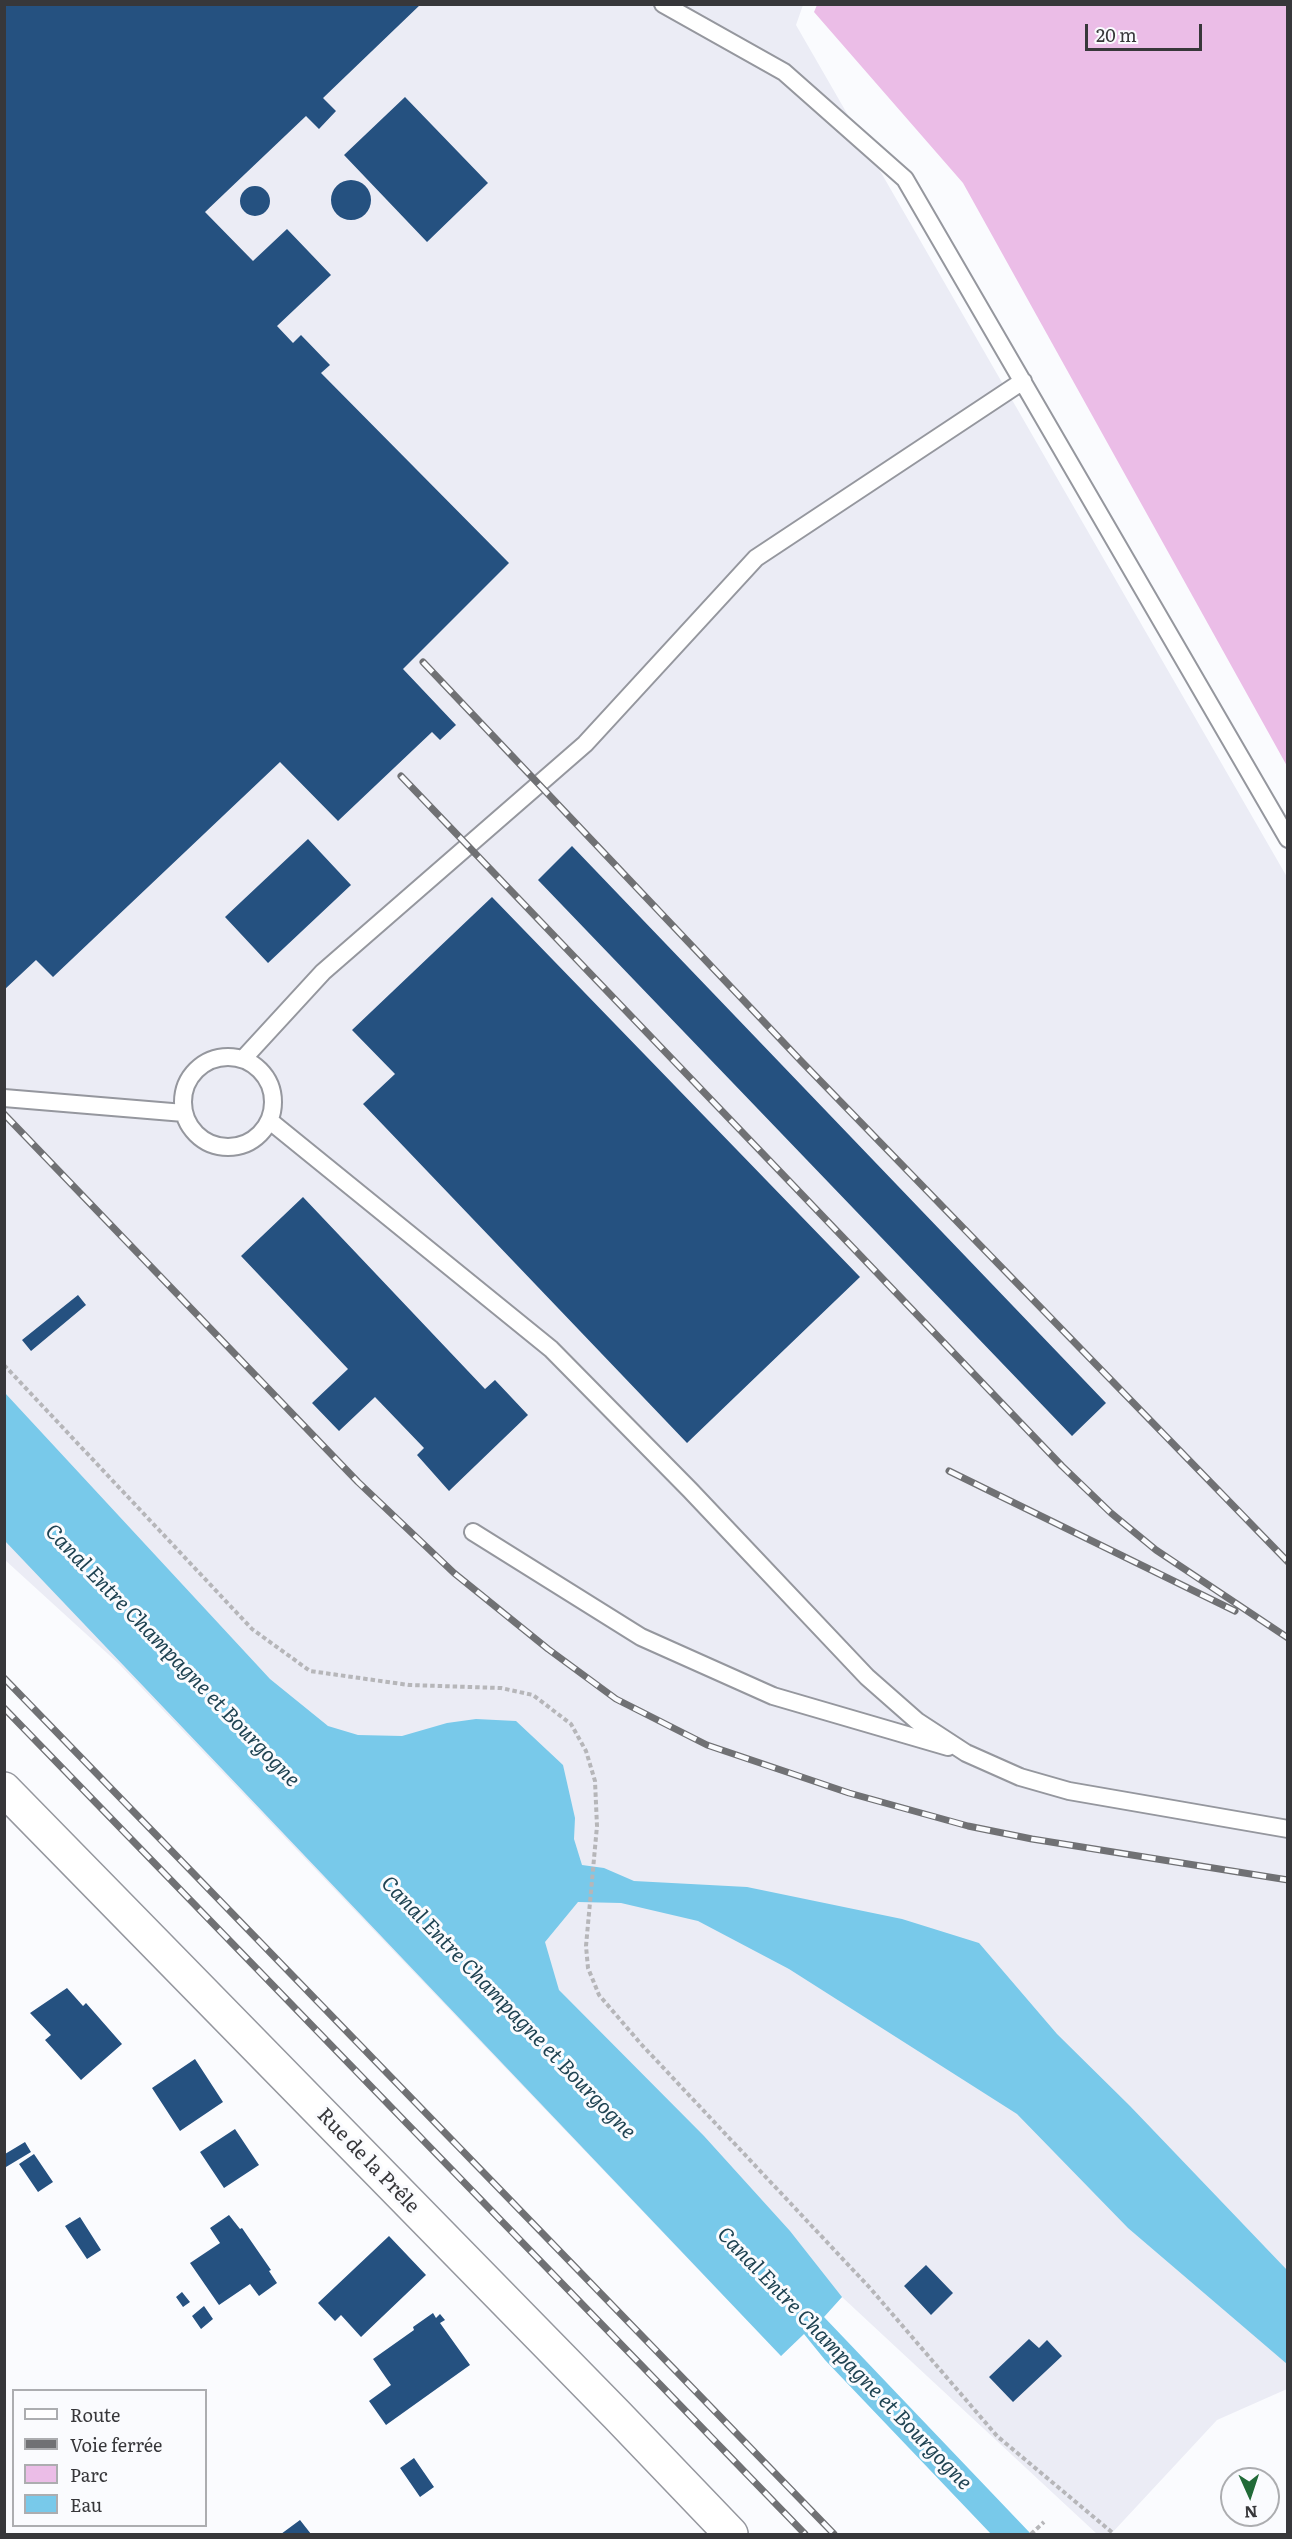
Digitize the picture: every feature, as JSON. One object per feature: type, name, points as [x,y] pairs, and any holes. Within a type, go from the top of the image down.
[{"type":"street","name":"Rue de la Prêle","points":[[4,1789],[617,2415],[731,2535]]},
{"type":"lane","points":[[663,4],[784,72],[905,179],[1287,839]]},
{"type":"lane","points":[[243,1059],[323,972],[585,744],[756,558],[1023,381]]},
{"type":"lane","points":[[229,1057],[243,1059],[256,1067],[270,1084],[274,1106],[270,1121],[262,1134],[250,1143],[220,1148],[204,1140],[191,1129],[184,1113],[183,1095],[189,1079],[201,1066],[214,1059],[229,1057]]},
{"type":"lane","points":[[4,1098],[184,1113]]},
{"type":"lane","points":[[270,1121],[551,1349],[690,1490],[867,1677],[917,1721],[966,1753]]},
{"type":"lane","points":[[473,1532],[641,1636],[773,1695],[966,1753],[1020,1777],[1069,1791],[1287,1828]]},
{"type":"path","points":[[4,1365],[252,1629],[310,1671],[409,1685],[501,1688],[533,1695],[571,1724],[586,1751],[595,1781],[597,1826],[586,1946],[588,1968],[599,1995],[650,2053],[870,2288],[997,2436],[1114,2535]]},
{"type":"path","points":[[1031,2535],[1044,2522]]},
{"type":"shaded area","points":[[5,5],[803,5],[796,25],[1287,877],[1287,2389],[1217,2420],[1111,2534],[1097,2534],[842,2297],[781,2356],[119,1664],[5,1560]]},
{"type":"green space","points":[[817,5],[1287,5],[1287,766],[963,183],[814,12]]},
{"type":"water","name":"Canal Entre Champagne et Bourgogne","points":[[5,1393],[270,1679],[328,1726],[358,1735],[402,1736],[447,1723],[476,1719],[516,1721],[563,1765],[575,1818],[574,1839],[582,1865],[604,1868],[634,1881],[747,1887],[902,1919],[979,1943],[1057,2034],[1130,2106],[1287,2270],[1287,2364],[1128,2228],[1017,2114],[789,1969],[698,1921],[621,1903],[578,1902],[545,1942],[559,1990],[704,2136],[790,2231],[842,2297],[824,2317],[1031,2534],[991,2534],[825,2360],[804,2334],[781,2356],[5,1541]]},
{"type":"building","points":[[4,4],[421,4],[323,98],[336,111],[319,129],[306,116],[205,212],[253,261],[287,229],[331,275],[277,326],[293,343],[301,335],[330,365],[321,373],[509,563],[403,669],[456,725],[440,740],[432,732],[338,821],[280,762],[53,977],[36,960],[4,990]]},
{"type":"building","points":[[405,97],[488,183],[427,242],[344,155]]},
{"type":"building","points":[[351,180],[365,186],[371,200],[365,214],[351,220],[337,214],[331,200],[337,186]]},
{"type":"building","points":[[255,186],[261,187],[269,195],[269,207],[261,215],[255,216],[249,215],[241,207],[240,201],[241,195],[249,187]]},
{"type":"building","points":[[308,839],[351,885],[268,963],[225,917]]},
{"type":"building","points":[[572,846],[1106,1403],[1072,1436],[538,880]]},
{"type":"building","points":[[492,897],[860,1277],[687,1443],[363,1104],[395,1074],[352,1030]]},
{"type":"building","points":[[303,1197],[485,1389],[495,1380],[528,1415],[449,1491],[417,1455],[424,1448],[375,1397],[339,1431],[312,1403],[348,1369],[241,1256]]},
{"type":"building","points":[[78,1295],[86,1305],[31,1351],[22,1340]]},
{"type":"building","points":[[67,1988],[83,2006],[86,2003],[122,2044],[81,2080],[45,2040],[51,2035],[30,2013]]},
{"type":"building","points":[[195,2059],[223,2102],[180,2131],[152,2088]]},
{"type":"building","points":[[235,2129],[259,2165],[224,2188],[200,2152]]},
{"type":"building","points":[[25,2142],[31,2152],[6,2167],[5,2154]]},
{"type":"building","points":[[34,2154],[53,2182],[38,2192],[19,2164]]},
{"type":"building","points":[[229,2215],[240,2229],[242,2228],[271,2270],[269,2271],[277,2283],[259,2296],[250,2284],[219,2305],[190,2263],[220,2243],[210,2228]]},
{"type":"building","points":[[80,2217],[101,2250],[87,2259],[65,2226]]},
{"type":"building","points":[[389,2236],[426,2275],[361,2337],[341,2315],[335,2321],[318,2303]]},
{"type":"building","points":[[926,2265],[953,2293],[931,2315],[904,2286]]},
{"type":"building","points":[[182,2292],[190,2302],[183,2307],[176,2297]]},
{"type":"building","points":[[204,2306],[213,2319],[201,2329],[192,2316]]},
{"type":"building","points":[[433,2313],[436,2318],[440,2314],[445,2320],[440,2323],[470,2365],[386,2425],[369,2401],[391,2385],[373,2359],[414,2330],[413,2327]]},
{"type":"building","points":[[1029,2339],[1039,2348],[1047,2340],[1062,2356],[1013,2402],[989,2377]]},
{"type":"building","points":[[414,2458],[434,2487],[420,2497],[400,2468]]},
{"type":"building","points":[[300,2520],[311,2534],[281,2534]]},
{"type":"railway","points":[[423,662],[801,1061],[1288,1562]]},
{"type":"railway","points":[[401,776],[1062,1466],[1111,1513],[1156,1550],[1288,1638]]},
{"type":"railway","points":[[4,1114],[358,1482],[454,1573],[548,1649],[616,1699],[707,1745],[849,1793],[968,1826],[1032,1839],[1288,1880]]},
{"type":"railway","points":[[949,1471],[1235,1611]]},
{"type":"railway","points":[[4,1678],[834,2534]]},
{"type":"railway","points":[[4,1708],[805,2534]]}]
